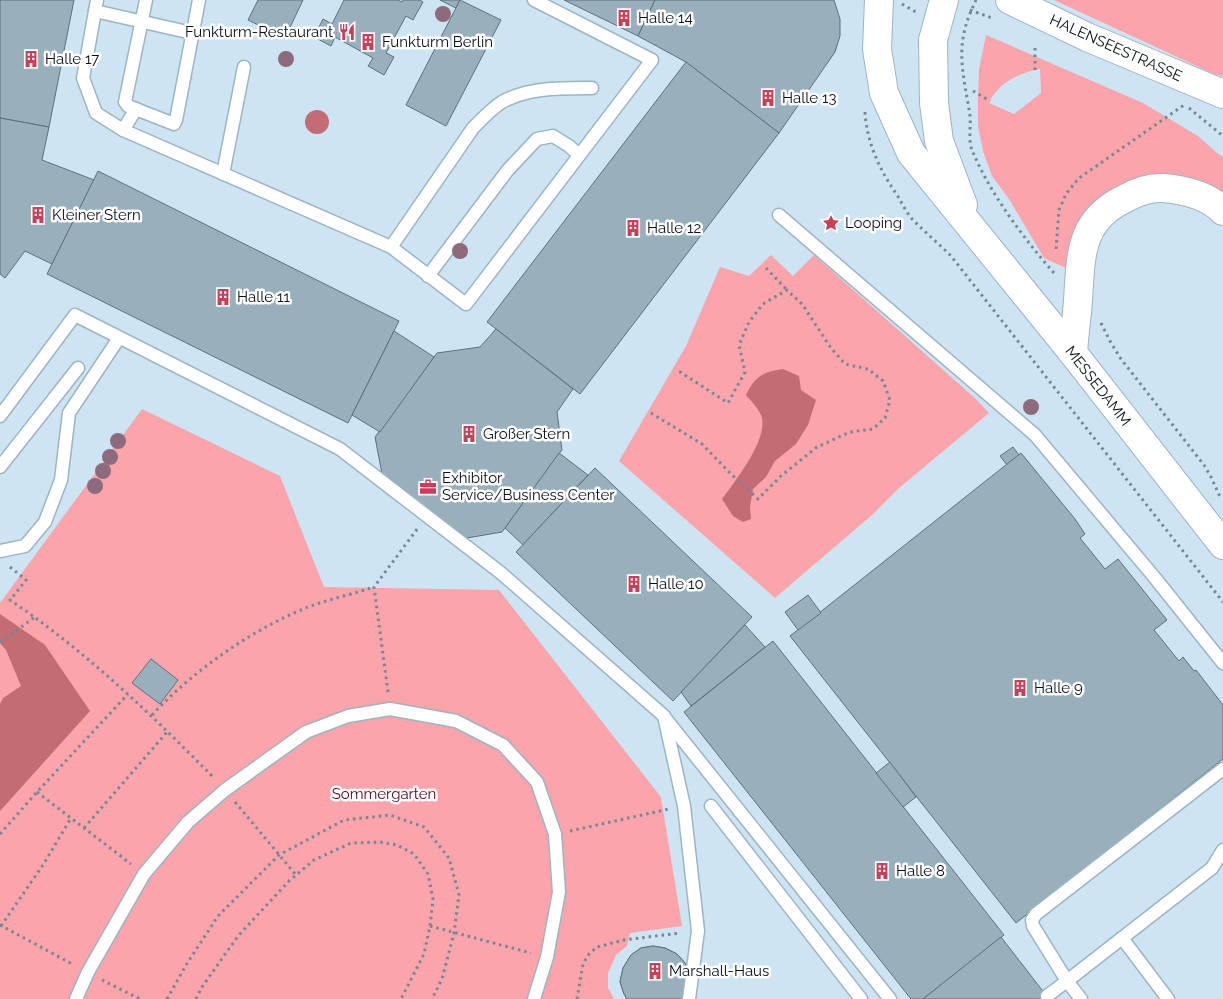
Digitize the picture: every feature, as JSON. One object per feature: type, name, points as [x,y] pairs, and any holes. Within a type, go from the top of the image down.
[{"type":"main road","name":"MESSEDAMM","points":[[888,1],[877,49],[884,93],[911,153],[1073,353],[1223,545]]},
{"type":"main road","name":"MESSEDAMM","points":[[954,3],[934,40],[934,103],[939,141],[971,227]]},
{"type":"main road","name":"HALENSEESTRASSE","points":[[1004,11],[1087,37],[1223,94]]},
{"type":"main road","points":[[1073,353],[1081,252],[1088,234],[1098,217],[1117,202],[1139,191],[1159,188],[1178,190],[1200,196],[1223,211]]},
{"type":"lane","points":[[146,0],[125,102],[128,106],[172,124],[176,122],[198,0]]},
{"type":"lane","points":[[192,34],[142,22],[96,6],[83,78],[96,113],[122,130],[390,248],[466,304],[652,60],[534,0]]},
{"type":"lane","points":[[223,174],[244,67]]},
{"type":"lane","points":[[390,248],[473,128],[488,113],[502,102],[522,94],[547,89],[592,88]]},
{"type":"lane","points":[[122,130],[136,109]]},
{"type":"lane","points":[[428,276],[507,171],[537,139],[553,136],[579,155]]},
{"type":"lane","points":[[779,216],[1035,435],[1148,570],[1223,664]]},
{"type":"lane","points":[[0,416],[75,315],[340,448],[501,573],[664,716],[890,999]]},
{"type":"lane","points":[[0,551],[25,546],[45,522],[61,480],[69,413],[119,338]]},
{"type":"lane","points":[[0,467],[78,368]]},
{"type":"lane","points":[[76,999],[88,972],[144,874],[188,822],[225,790],[306,732],[348,716],[390,710],[456,721],[503,745],[537,782],[555,834],[559,892],[547,956],[534,999]]},
{"type":"lane","points":[[664,716],[684,806],[698,932],[689,999]]},
{"type":"lane","points":[[1081,999],[1067,981],[1033,926],[1032,920],[1036,914],[1223,769]]},
{"type":"lane","points":[[711,806],[861,999]]},
{"type":"lane","points":[[1047,996],[1217,867],[1223,850]]},
{"type":"lane","points":[[1122,938],[1168,999]]},
{"type":"path","points":[[976,0],[964,33],[962,65],[970,118],[971,148],[993,192],[1039,256],[1058,277]]},
{"type":"path","points":[[888,1],[918,13]]},
{"type":"path","points":[[954,3],[971,10],[1004,11]]},
{"type":"path","points":[[1035,48],[1035,70]]},
{"type":"path","points":[[974,91],[990,101]]},
{"type":"path","points":[[1055,257],[1059,210],[1066,194],[1079,178],[1184,106]]},
{"type":"path","points":[[651,413],[702,444],[758,499],[781,476],[817,447],[850,432],[873,428],[885,418],[890,400],[883,381],[868,369],[845,364],[831,348],[802,304],[766,268]]},
{"type":"path","points":[[677,370],[728,403],[745,372],[739,345],[749,322],[763,304],[787,290]]},
{"type":"path","points":[[1096,317],[1101,322],[1121,358],[1204,465],[1223,502]]},
{"type":"path","points":[[152,715],[174,692],[245,638],[308,608],[374,587],[427,516]]},
{"type":"path","points":[[6,564],[26,580],[10,600],[35,616],[152,715],[225,790]]},
{"type":"path","points":[[374,587],[390,710]]},
{"type":"path","points":[[0,642],[35,616]]},
{"type":"path","points":[[0,834],[128,694]]},
{"type":"path","points":[[84,828],[168,731]]},
{"type":"path","points":[[37,792],[144,874]]},
{"type":"path","points":[[236,803],[296,875]]},
{"type":"path","points":[[555,834],[650,814]]},
{"type":"path","points":[[167,999],[186,965],[218,916],[279,855],[344,820],[390,815],[424,827],[450,858],[460,895],[454,933],[442,978],[432,999]]},
{"type":"path","points":[[71,818],[43,865],[0,926],[88,972]]},
{"type":"path","points":[[196,999],[202,987],[238,936],[266,904],[314,860],[352,842],[380,842],[397,845],[414,854],[428,874],[433,899],[424,954],[401,999]]},
{"type":"path","points":[[430,926],[530,952]]},
{"type":"path","points":[[577,999],[583,964],[589,954],[597,947],[646,936],[698,932]]},
{"type":"path","points":[[108,982],[140,999]]},
{"type":"green space","points":[[1054,0],[1223,0],[1223,76],[1214,74]]},
{"type":"green space","points":[[986,35],[1143,103],[1198,136],[1223,157],[1223,196],[1150,175],[1118,186],[1094,206],[1076,232],[1066,268],[1044,258],[1009,199],[992,176],[983,151],[978,126],[979,69]],"holes":[[[1040,69],[1041,93],[1014,114],[989,103],[1004,84],[1025,73]]]},
{"type":"green space","points":[[771,255],[793,276],[814,255],[977,400],[989,413],[899,488],[872,515],[775,598],[619,461],[686,346],[720,267],[749,276]]},
{"type":"green space","name":"Sommergarten","points":[[142,409],[280,476],[324,587],[499,590],[661,797],[682,926],[630,933],[627,946],[616,955],[608,973],[608,988],[614,999],[0,999],[0,603]]},
{"type":"shaded area","points":[[317,110],[326,113],[329,122],[326,131],[317,134],[308,131],[305,122],[308,113]]},
{"type":"shaded area","points":[[783,369],[799,376],[801,390],[816,400],[808,425],[796,444],[775,461],[766,477],[753,489],[750,507],[751,519],[743,522],[733,516],[722,499],[742,472],[760,438],[762,418],[746,395],[760,376]]},
{"type":"shaded area","points":[[0,614],[45,645],[90,711],[0,811],[0,704],[3,698],[21,686],[6,650],[0,643]]},
{"type":"building","name":"Halle 17","points":[[0,0],[74,0],[49,127],[0,118]]},
{"type":"building","points":[[258,0],[303,0],[285,38],[248,20]]},
{"type":"building","name":"Funkturm Berlin","points":[[344,0],[398,0],[402,2],[403,0],[420,0],[423,2],[413,20],[406,16],[386,53],[394,57],[384,75],[368,66],[373,58],[335,37],[331,46],[314,37],[323,19],[332,24]]},
{"type":"building","points":[[440,0],[460,0],[456,8]]},
{"type":"building","points":[[460,0],[501,20],[446,126],[406,105]]},
{"type":"building","name":"Halle 14","points":[[564,0],[655,0],[638,36]]},
{"type":"building","name":"Halle 13","points":[[655,0],[834,0],[840,19],[840,36],[835,52],[779,133],[686,62],[638,36]]},
{"type":"building","name":"Halle 12","points":[[686,62],[779,133],[580,394],[487,322]]},
{"type":"building","name":"Kleiner Stern","points":[[0,118],[49,127],[42,160],[94,180],[52,264],[25,251],[5,278],[0,274]]},
{"type":"building","name":"Halle 11","points":[[98,171],[399,321],[348,423],[47,274]]},
{"type":"building","name":"Großer Stern","points":[[496,329],[573,389],[557,412],[562,450],[505,528],[502,532],[461,539],[383,479],[375,437],[437,353],[480,347]]},
{"type":"building","points":[[394,331],[434,357],[380,432],[352,415]]},
{"type":"building","points":[[1013,447],[1019,455],[1007,465],[1000,456]]},
{"type":"building","points":[[559,453],[588,475],[523,545],[505,528]]},
{"type":"building","name":"Halle 9","points":[[1021,453],[1075,519],[1085,534],[1080,538],[1105,569],[1118,559],[1167,620],[1154,630],[1179,661],[1183,657],[1194,671],[1196,670],[1223,705],[1223,759],[1016,923],[790,636]]},
{"type":"building","name":"Halle 10","points":[[595,468],[752,617],[673,701],[516,552]]},
{"type":"building","points":[[808,595],[821,613],[798,630],[785,612]]},
{"type":"building","points":[[745,625],[765,647],[691,706],[681,692]]},
{"type":"building","name":"Halle 8","points":[[773,641],[1004,935],[923,999],[911,999],[684,712]]},
{"type":"building","points":[[151,659],[178,680],[160,704],[132,683]]},
{"type":"building","points":[[890,762],[916,797],[903,807],[876,773]]},
{"type":"building","points":[[1001,937],[1049,999],[923,999]]},
{"type":"building","name":"Marshall-Haus","points":[[653,946],[665,948],[677,954],[685,963],[689,975],[685,999],[627,999],[620,982],[623,968],[631,955],[641,948]]},
{"type":"building","name":"Marshall-Haus","points":[[653,946],[665,948],[677,954],[685,963],[689,975],[685,999],[627,999],[620,982],[623,968],[631,955],[641,948]]},
{"type":"place","name":"Halle 14","points":[[624,18]]},
{"type":"place","name":"Funkturm-Restaurant","points":[[347,32]]},
{"type":"place","name":"Funkturm Berlin","points":[[368,42]]},
{"type":"place","name":"Halle 17","points":[[31,59]]},
{"type":"place","name":"Halle 13","points":[[768,98]]},
{"type":"place","name":"Kleiner Stern","points":[[38,215]]},
{"type":"place","name":"Looping","points":[[831,223]]},
{"type":"place","name":"Halle 12","points":[[633,228]]},
{"type":"place","name":"Halle 11","points":[[223,297]]},
{"type":"place","name":"Großer Stern","points":[[469,434]]},
{"type":"place","name":"Exhibitor Service/Business Center","points":[[428,487]]},
{"type":"place","name":"Halle 10","points":[[634,584]]},
{"type":"place","name":"Halle 9","points":[[1020,688]]},
{"type":"place","name":"Halle 8","points":[[882,871]]},
{"type":"place","name":"Marshall-Haus","points":[[655,971]]}]
